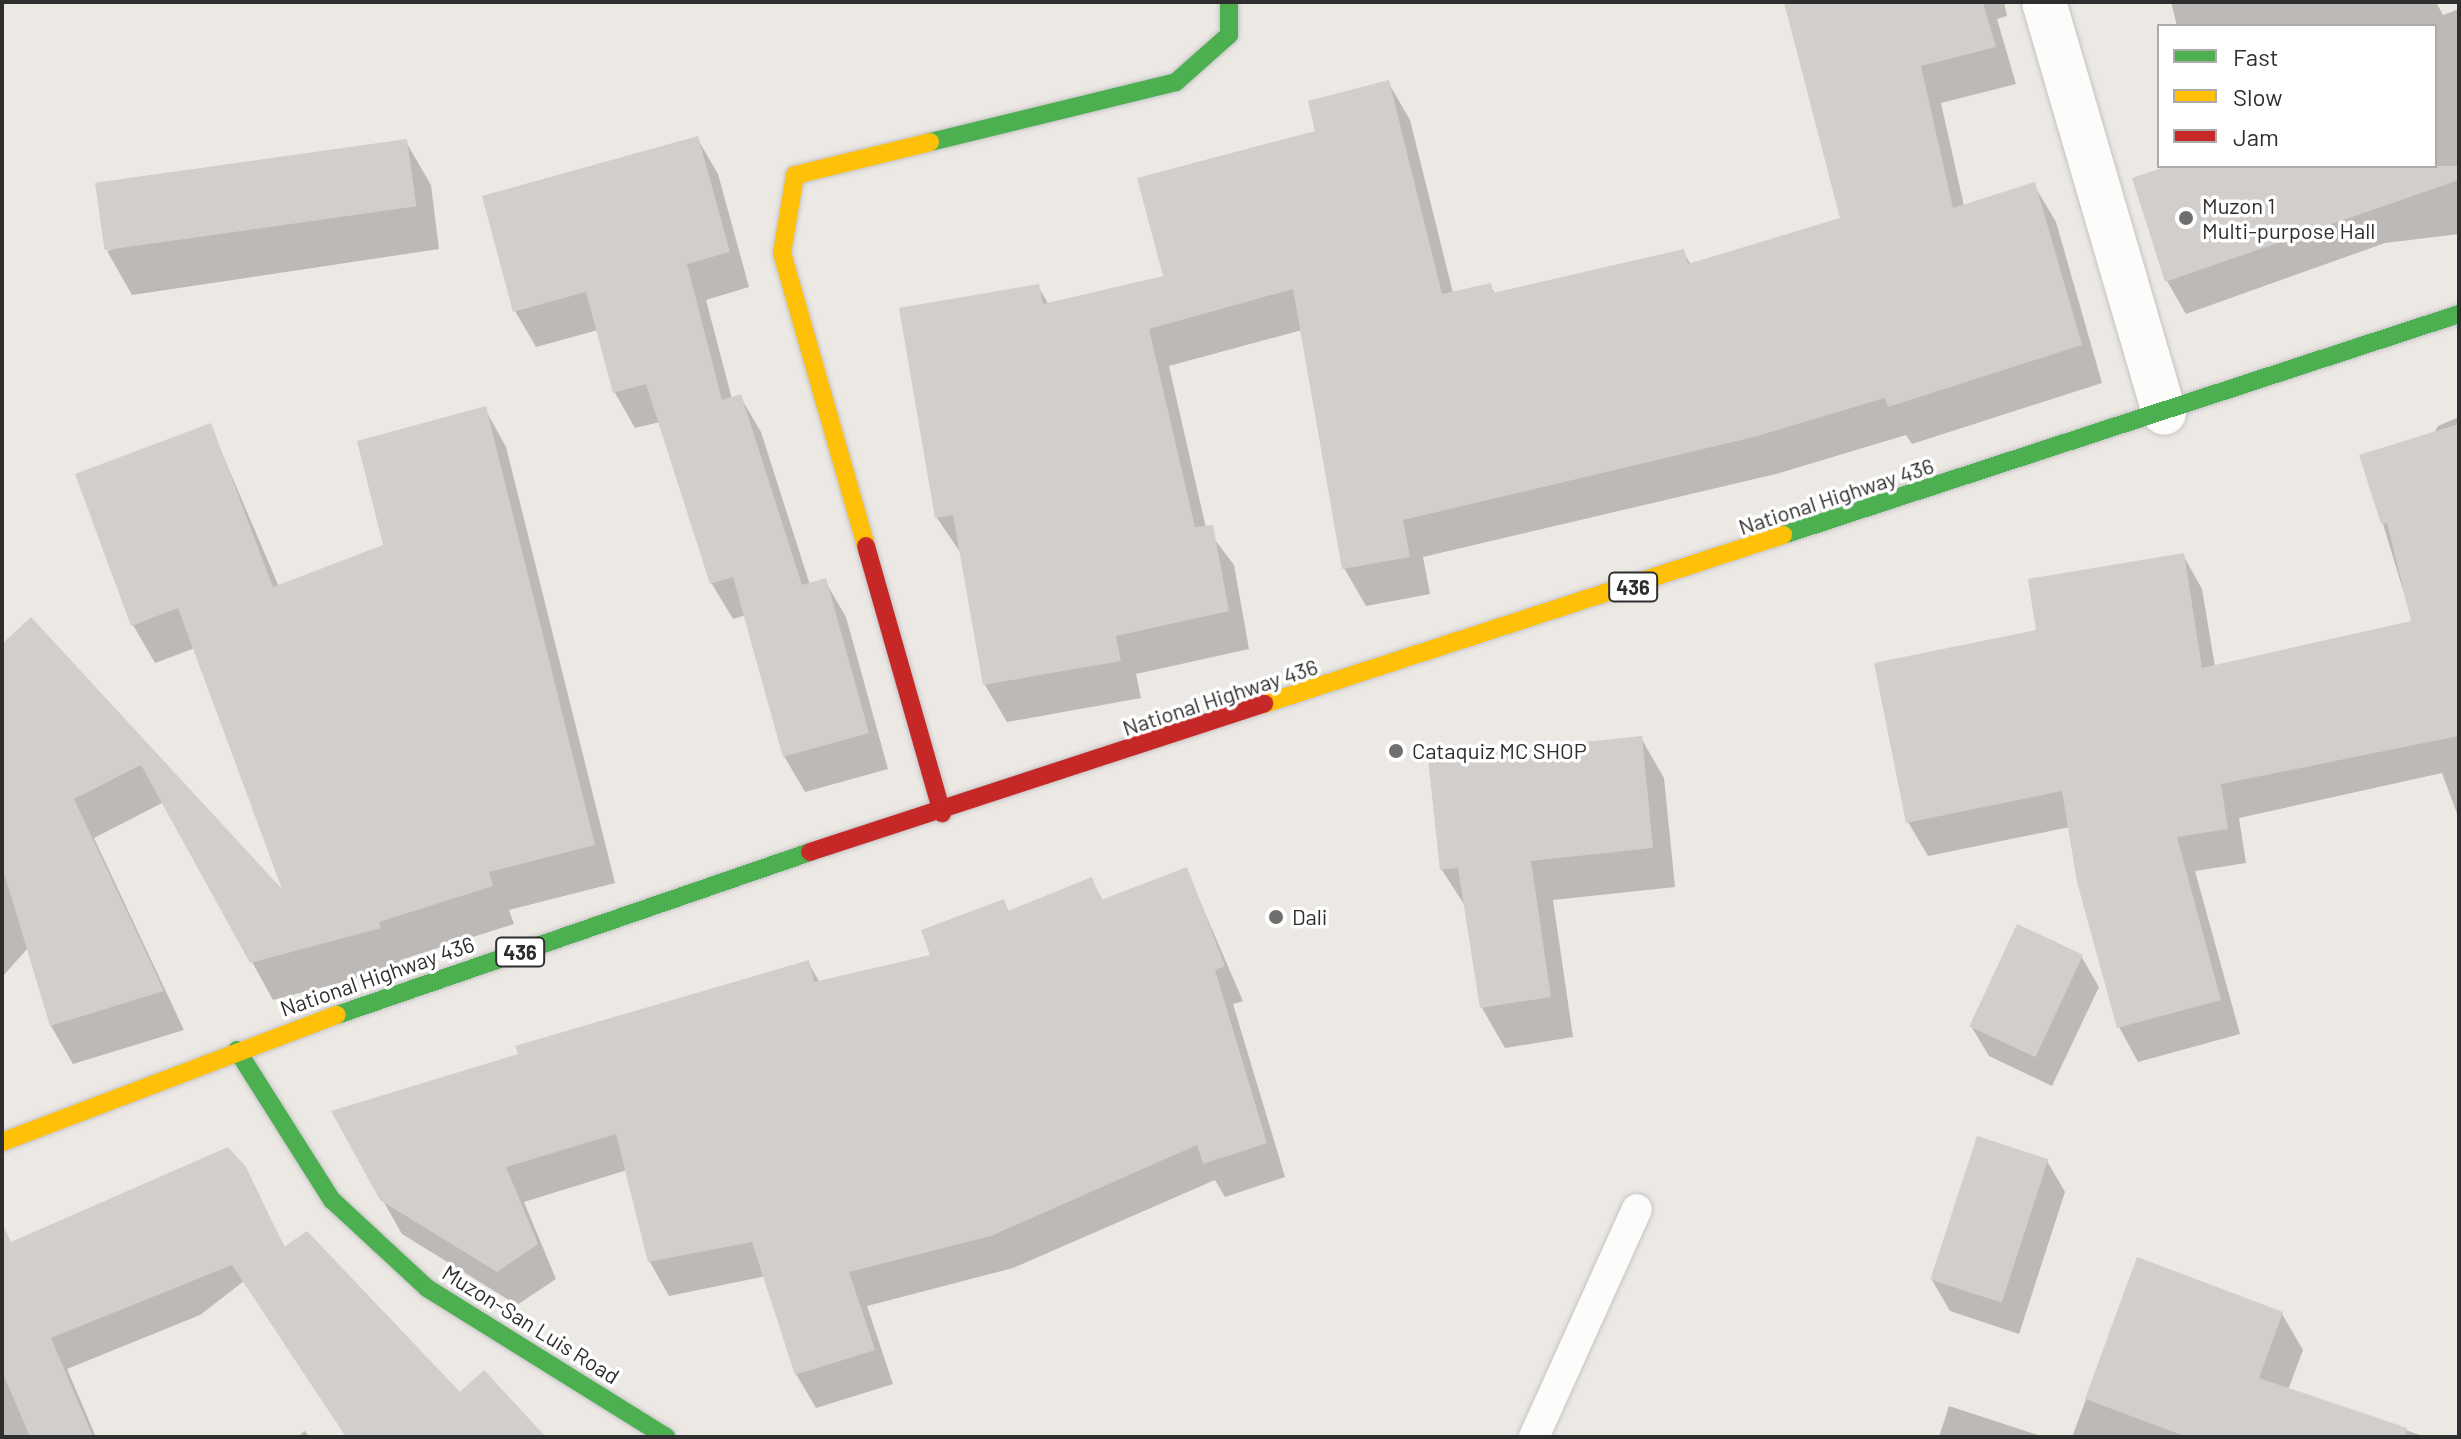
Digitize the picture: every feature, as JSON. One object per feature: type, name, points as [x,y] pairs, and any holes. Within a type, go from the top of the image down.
[{"type":"main road","points":[[942,813],[782,253],[795,175],[1176,82],[1229,35],[1229,2]]},
{"type":"main road","name":"National Highway 436","points":[[2,1142],[237,1050],[942,813],[2459,314]]},
{"type":"main road","name":"Muzon-San Luis Road","points":[[237,1050],[332,1200],[427,1288],[666,1437]]},
{"type":"street","points":[[2044,2],[2164,413]]},
{"type":"lane","points":[[1534,1437],[1637,1209]]},
{"type":"building","points":[[1784,2],[1983,2],[1996,47],[1921,66],[1953,208],[2035,182],[2082,345],[1888,407],[1885,398],[1754,437],[1403,520],[1410,557],[1342,569],[1293,289],[1149,329],[1195,527],[1213,525],[1229,611],[1116,636],[1121,661],[983,685],[953,515],[935,518],[899,308],[1039,284],[1043,304],[1163,276],[1137,178],[1315,131],[1308,101],[1389,80],[1442,294],[1491,283],[1493,293],[1684,249],[1688,264],[1840,218]]},
{"type":"building","points":[[698,136],[730,252],[687,264],[722,400],[741,394],[802,585],[826,578],[869,733],[783,757],[733,577],[710,584],[646,384],[613,393],[586,292],[513,312],[482,196]]},
{"type":"building","points":[[407,139],[416,206],[105,250],[95,183]]},
{"type":"building","points":[[2459,166],[2459,180],[2165,282],[2132,178],[2162,168]]},
{"type":"building","points":[[486,406],[595,845],[489,872],[493,886],[379,922],[381,928],[250,963],[141,765],[74,799],[164,991],[50,1026],[2,866],[2,644],[31,617],[282,889],[178,608],[131,626],[75,474],[211,423],[273,587],[383,545],[357,441]]},
{"type":"building","points":[[2459,424],[2459,736],[2221,784],[2228,829],[2177,837],[2221,1000],[2117,1028],[2077,882],[2062,791],[1906,823],[1874,663],[2036,630],[2028,579],[2184,553],[2202,668],[2411,621],[2387,523],[2381,524],[2359,455]]},
{"type":"building","points":[[1642,736],[1653,848],[1531,861],[1551,997],[1480,1008],[1458,868],[1440,870],[1428,758]]},
{"type":"building","points":[[1187,867],[1225,966],[1215,970],[1267,1143],[1203,1164],[1197,1145],[991,1236],[849,1272],[875,1350],[795,1375],[752,1242],[648,1262],[616,1134],[506,1167],[538,1244],[497,1272],[380,1200],[331,1111],[518,1054],[515,1046],[809,960],[814,982],[930,955],[921,930],[1004,899],[1008,911],[1092,877],[1101,900]]},
{"type":"building","points":[[2017,924],[2083,955],[2035,1057],[1969,1026]]},
{"type":"building","points":[[1977,1136],[2048,1159],[2002,1303],[1930,1280]]},
{"type":"building","points":[[228,1147],[246,1167],[284,1247],[307,1231],[460,1392],[484,1370],[546,1437],[346,1437],[232,1265],[51,1338],[93,1437],[30,1437],[2,1371],[2,1223],[11,1242]]},
{"type":"building","points":[[2137,1257],[2283,1312],[2259,1378],[2407,1428],[2406,1437],[2187,1437],[2085,1399]]},
{"type":"traffic: fast","points":[[930,142],[1176,82],[1229,35],[1229,2]]},
{"type":"traffic: fast","points":[[1783,535],[2459,314]]},
{"type":"traffic: fast","points":[[337,1015],[810,852]]},
{"type":"traffic: fast","points":[[237,1050],[332,1200],[427,1288],[666,1437]]},
{"type":"traffic: slow","points":[[866,546],[782,253],[795,175],[930,142]]},
{"type":"traffic: slow","points":[[1264,704],[1783,535]]},
{"type":"traffic: slow","points":[[2,1142],[337,1015]]},
{"type":"traffic: jam","points":[[866,546],[942,813]]},
{"type":"traffic: jam","points":[[810,852],[1264,704]]},
{"type":"place","name":"Muzon 1 Multi-purpose Hall","points":[[2186,218]]},
{"type":"place","name":"Cataquiz MC SHOP","points":[[1396,751]]},
{"type":"place","name":"Dali","points":[[1276,917]]}]
